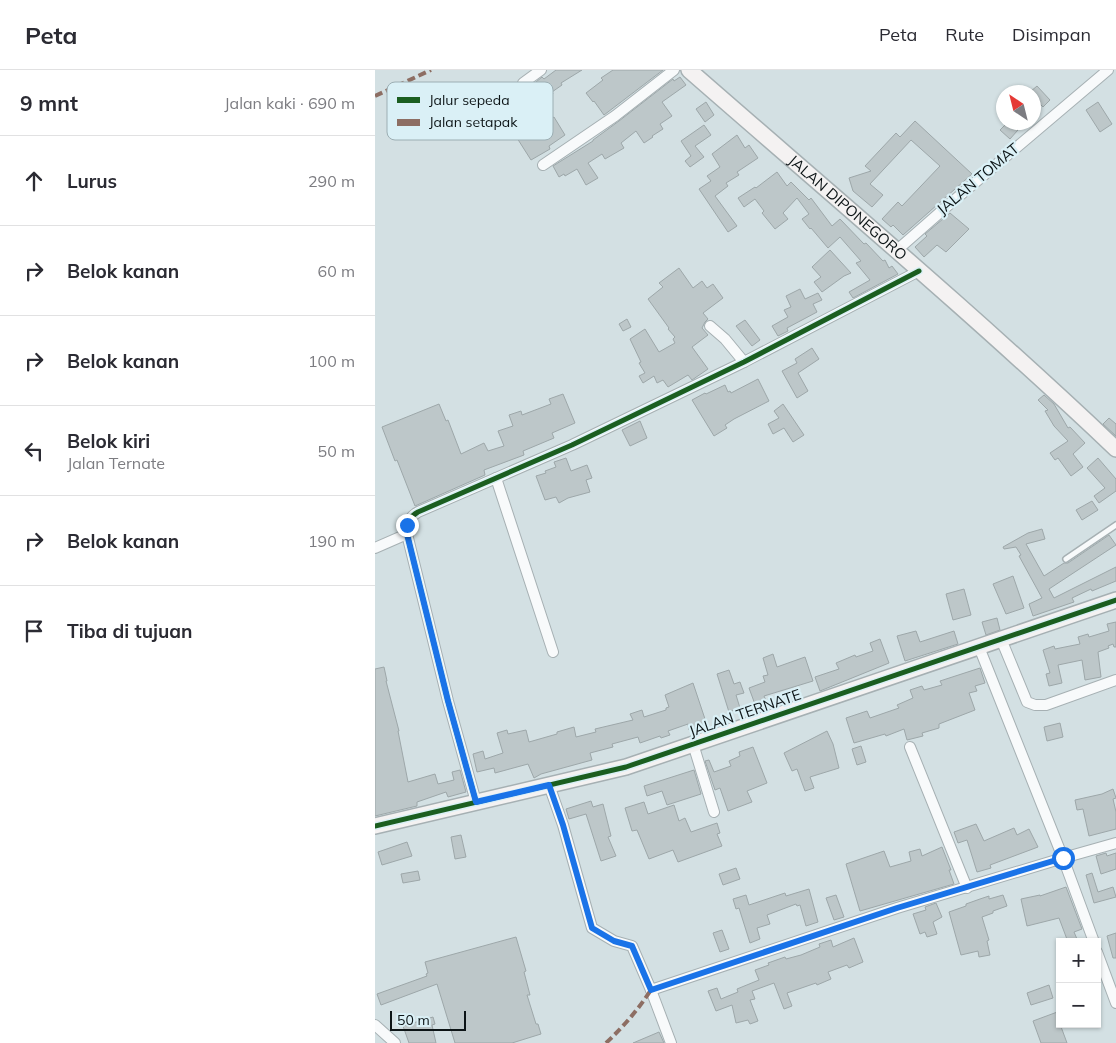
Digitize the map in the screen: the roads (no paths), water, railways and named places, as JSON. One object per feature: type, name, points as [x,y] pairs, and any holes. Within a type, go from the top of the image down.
[{"type":"street","points":[[524,82],[541,70]]},
{"type":"street","points":[[543,164],[615,116],[674,70]]},
{"type":"street","name":"JALAN DIPONEGORO","points":[[689,70],[1057,393],[1116,449]]},
{"type":"street","name":"JALAN TOMAT","points":[[896,251],[1108,70]]},
{"type":"street","points":[[476,802],[448,701],[407,534],[408,521],[414,514],[572,444],[744,362],[919,271]]},
{"type":"street","points":[[710,326],[725,339],[744,362]]},
{"type":"street","points":[[496,478],[553,652]]},
{"type":"street","points":[[375,548],[407,534]]},
{"type":"street","name":"JALAN TERNATE","points":[[375,826],[626,767],[1116,600]]},
{"type":"street","points":[[1001,639],[1027,702],[1035,705],[1046,705],[1116,680]]},
{"type":"street","points":[[979,647],[1063,858],[1093,938]]},
{"type":"street","points":[[693,744],[714,812]]},
{"type":"street","points":[[910,747],[967,888]]},
{"type":"street","points":[[549,785],[563,825],[592,928],[614,941],[632,946],[671,1043]]},
{"type":"street","points":[[651,990],[897,908],[1116,843]]},
{"type":"street","points":[[1101,962],[1116,1001]]},
{"type":"street","points":[[375,1025],[395,1043]]},
{"type":"lane","points":[[1066,559],[1116,525]]}]
